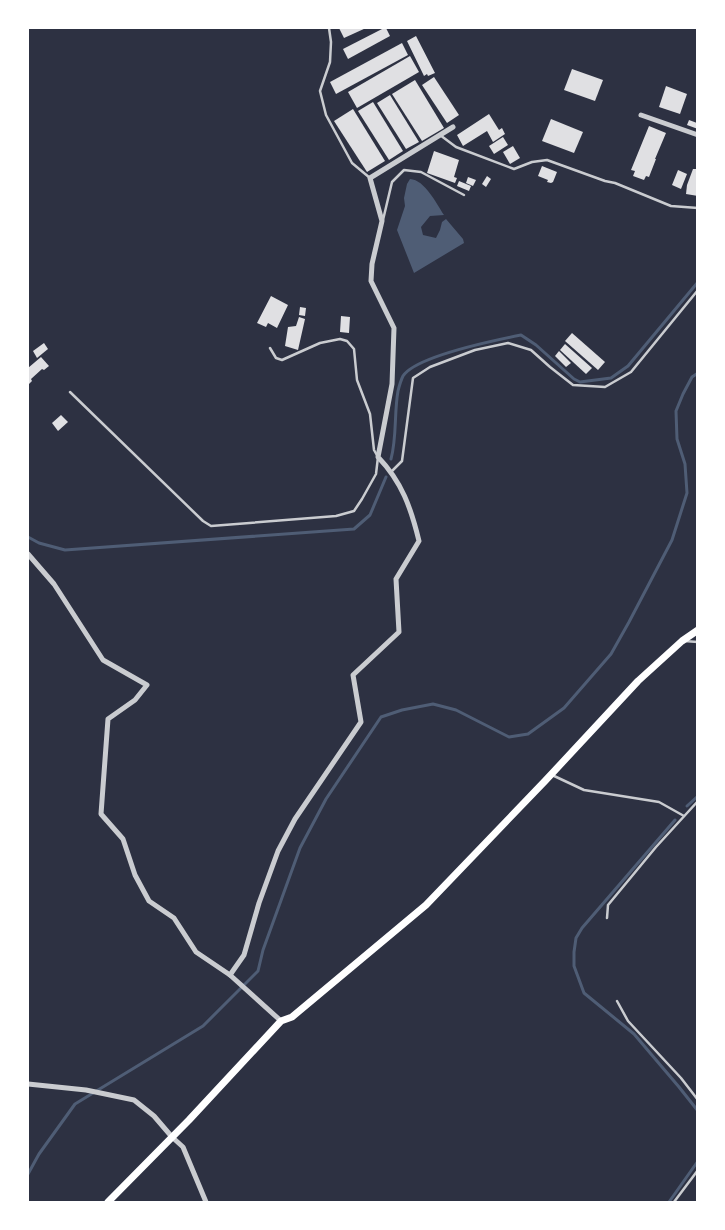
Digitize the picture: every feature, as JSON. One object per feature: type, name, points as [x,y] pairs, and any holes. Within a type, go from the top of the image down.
[{"type":"main road","points":[[108,1202],[172,1137],[280,1021],[292,1017],[426,905],[638,681],[682,641],[698,630]]},
{"type":"street","points":[[641,115],[698,135]]},
{"type":"street","points":[[230,975],[244,955],[258,903],[278,851],[295,819],[361,722],[354,674],[398,632],[396,579],[419,541],[412,512],[392,471],[378,457],[392,384],[394,328],[371,281],[372,264],[382,221],[370,178],[453,127]]},
{"type":"street","points":[[28,554],[54,584],[103,660],[147,685],[135,700],[108,719],[101,814],[123,840],[135,875],[149,901],[174,918],[196,952],[230,975],[280,1021]]},
{"type":"street","points":[[28,1084],[86,1090],[134,1100],[154,1116],[183,1147],[206,1202]]},
{"type":"lane","points":[[329,28],[331,42],[330,62],[320,91],[326,115],[352,163],[370,178]]},
{"type":"lane","points":[[440,135],[456,148],[514,169],[532,162],[547,160],[615,183],[671,206],[698,208]]},
{"type":"lane","points":[[382,221],[392,182],[404,170],[421,172],[464,195]]},
{"type":"lane","points":[[392,471],[402,461],[413,378],[430,368],[475,350],[508,343],[531,350],[573,385],[604,386],[631,372],[698,290]]},
{"type":"lane","points":[[70,392],[203,521],[211,526],[336,516],[354,511],[376,474],[378,457],[374,450],[370,414],[357,380],[354,349],[347,341],[340,339],[320,343],[282,360],[276,358],[270,348]]},
{"type":"lane","points":[[682,641],[698,642]]},
{"type":"lane","points":[[551,775],[584,790],[659,802],[684,816]]},
{"type":"lane","points":[[607,918],[608,905],[656,847],[698,801]]},
{"type":"lane","points":[[617,1002],[628,1021],[681,1078],[698,1100]]},
{"type":"lane","points":[[674,1202],[698,1170]]},
{"type":"water","points":[[410,179],[421,183],[444,215],[430,216],[421,227],[423,235],[436,238],[442,222],[446,219],[463,239],[464,243],[414,273],[397,230],[405,206],[404,198]]},
{"type":"building","points":[[339,28],[366,28],[344,38]]},
{"type":"building","points":[[386,28],[390,36],[348,59],[343,49]]},
{"type":"building","points":[[416,36],[435,73],[428,76],[427,74],[424,76],[407,41]]},
{"type":"building","points":[[402,43],[408,55],[336,94],[330,82]]},
{"type":"building","points":[[410,56],[419,72],[357,108],[348,92]]},
{"type":"building","points":[[572,69],[603,80],[595,101],[564,90]]},
{"type":"building","points":[[434,77],[459,115],[447,123],[422,85]]},
{"type":"building","points":[[415,80],[444,128],[422,141],[392,94]]},
{"type":"building","points":[[666,86],[687,94],[680,114],[659,107]]},
{"type":"building","points":[[390,95],[419,142],[406,149],[377,103]]},
{"type":"building","points":[[373,102],[403,151],[389,160],[358,111]]},
{"type":"building","points":[[353,109],[385,161],[367,172],[334,121]]},
{"type":"building","points":[[489,114],[499,130],[502,128],[505,134],[493,142],[487,131],[463,146],[457,135]]},
{"type":"building","points":[[551,119],[583,132],[574,153],[542,141]]},
{"type":"building","points":[[689,120],[697,123],[698,129],[687,125]]},
{"type":"building","points":[[649,126],[666,133],[649,177],[646,176],[644,180],[633,176],[635,171],[631,170]]},
{"type":"building","points":[[503,137],[508,145],[494,154],[489,146]]},
{"type":"building","points":[[513,146],[520,158],[510,164],[503,152]]},
{"type":"building","points":[[434,151],[459,160],[454,177],[457,178],[455,183],[427,173]]},
{"type":"building","points":[[542,166],[557,172],[553,182],[547,182],[548,180],[538,176]]},
{"type":"building","points":[[693,169],[698,169],[698,196],[686,194]]},
{"type":"building","points":[[678,170],[687,174],[681,189],[672,185]]},
{"type":"building","points":[[487,176],[491,179],[486,187],[482,184]]},
{"type":"building","points":[[468,177],[476,180],[473,186],[466,183]]},
{"type":"building","points":[[459,181],[471,186],[469,191],[457,186]]},
{"type":"building","points":[[271,296],[288,305],[277,328],[268,323],[266,327],[257,323]]},
{"type":"building","points":[[300,307],[306,308],[305,316],[299,315]]},
{"type":"building","points":[[341,316],[350,317],[349,333],[340,332]]},
{"type":"building","points":[[299,317],[305,319],[298,350],[285,346],[288,327],[296,326]]},
{"type":"building","points":[[572,333],[605,362],[598,370],[565,341]]},
{"type":"building","points":[[44,343],[48,349],[37,358],[33,351]]},
{"type":"building","points":[[565,344],[592,368],[586,374],[560,350]]},
{"type":"building","points":[[559,351],[571,363],[566,367],[555,356]]},
{"type":"building","points":[[41,357],[49,366],[44,370],[42,369],[31,379],[32,381],[28,385],[28,368]]},
{"type":"building","points":[[61,415],[68,422],[58,431],[52,423]]},
{"type":"waterway","points":[[391,459],[398,391],[403,376],[423,362],[458,350],[521,335],[536,345],[574,379],[580,382],[611,378],[628,366],[698,282]]},
{"type":"waterway","points":[[28,1174],[39,1154],[75,1104],[203,1026],[258,971],[263,950],[300,848],[326,799],[381,717],[402,710],[433,704],[456,710],[509,737],[528,734],[564,708],[611,654],[672,540],[687,493],[685,464],[677,439],[676,411],[692,377],[698,373]]},
{"type":"waterway","points":[[28,537],[39,543],[65,550],[354,529],[370,515],[386,477]]},
{"type":"waterway","points":[[687,806],[698,796]]},
{"type":"waterway","points":[[675,820],[582,928],[576,938],[574,966],[584,993],[634,1034],[698,1111]]},
{"type":"waterway","points":[[669,1202],[698,1161]]}]
